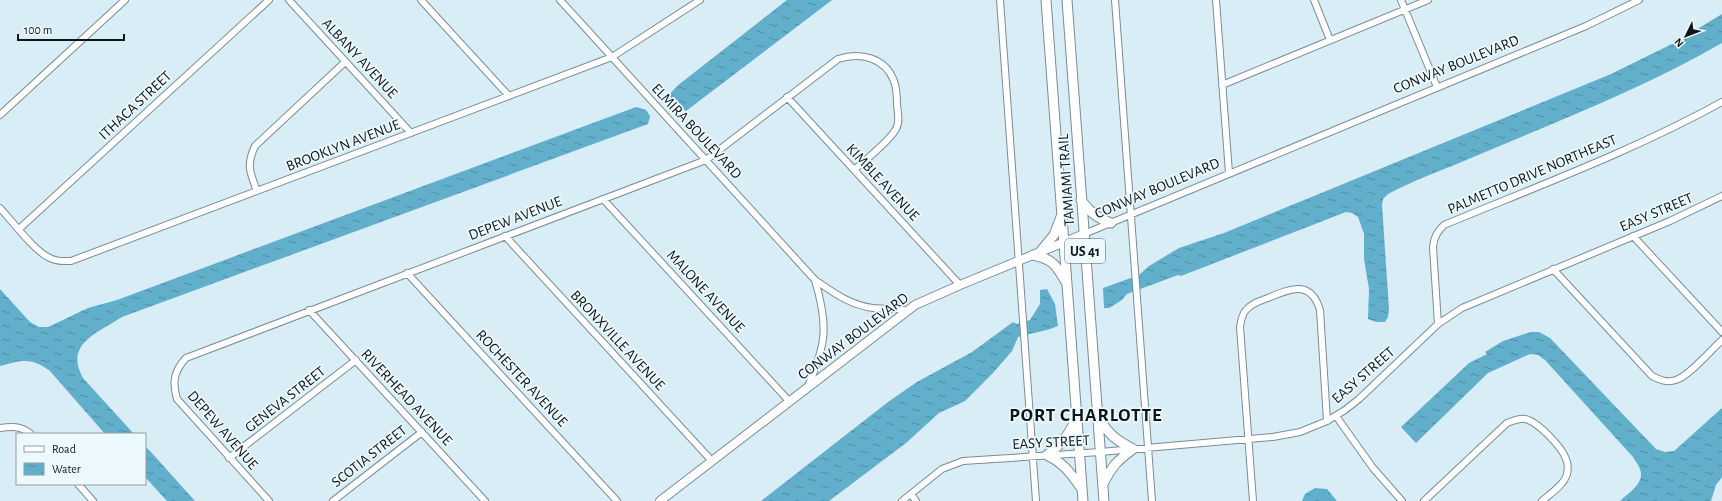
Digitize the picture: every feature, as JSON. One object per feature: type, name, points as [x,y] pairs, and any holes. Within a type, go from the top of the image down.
[{"type":"main road","name":"TAMIAMI TRAIL","points":[[1046,0],[1083,501]]},
{"type":"main road","name":"TAMIAMI TRAIL","points":[[1067,0],[1104,501]]},
{"type":"main road","points":[[1081,200],[1091,213],[1111,223]]},
{"type":"main road","points":[[1062,214],[1054,235],[1037,253],[1052,262],[1067,283]]},
{"type":"main road","points":[[1098,416],[1106,429],[1116,440],[1133,449],[1111,468],[1103,486]]},
{"type":"main road","points":[[1077,418],[1069,435],[1061,444],[1047,455],[1059,461],[1069,470],[1082,490]]},
{"type":"street","points":[[0,114],[125,0]]},
{"type":"street","name":"ITHACA STREET","points":[[19,229],[269,0]]},
{"type":"street","name":"ALBANY AVENUE","points":[[289,0],[411,133]]},
{"type":"street","points":[[421,0],[509,96]]},
{"type":"street","name":"ELMIRA BOULEVARD","points":[[560,0],[815,280],[838,296],[856,304],[875,308],[894,308],[908,311]]},
{"type":"street","name":"BROOKLYN AVENUE","points":[[0,208],[40,251],[49,258],[60,262],[71,261],[612,57],[699,0]]},
{"type":"street","points":[[1000,0],[1036,501]]},
{"type":"street","points":[[1115,0],[1152,501]]},
{"type":"street","points":[[1216,0],[1229,173]]},
{"type":"street","points":[[1314,0],[1330,40]]},
{"type":"street","points":[[1401,0],[1437,87]]},
{"type":"street","points":[[1222,85],[1428,0]]},
{"type":"street","name":"CONWAY BOULEVARD","points":[[660,501],[915,305],[1019,260],[1064,243],[1229,173],[1586,26],[1639,0]]},
{"type":"street","name":"DEPEW AVENUE","points":[[269,501],[177,398],[174,388],[174,376],[178,366],[186,358],[706,160],[838,59],[860,55],[871,58],[881,64],[889,72],[897,93],[898,120],[896,129],[891,136],[854,170]]},
{"type":"street","points":[[257,191],[249,168],[250,156],[254,146],[346,62]]},
{"type":"street","name":"KIMBLE AVENUE","points":[[787,97],[960,285]]},
{"type":"street","name":"PALMETTO DRIVE NORTHEAST","points":[[1438,324],[1433,247],[1436,234],[1444,225],[1638,145],[1722,102]]},
{"type":"street","name":"EASY STREET","points":[[902,501],[934,475],[952,464],[972,460],[1100,452],[1282,436],[1310,428],[1336,416],[1360,399],[1438,324],[1470,304],[1633,236],[1722,196]]},
{"type":"street","name":"MALONE AVENUE","points":[[603,199],[789,401]]},
{"type":"street","name":"BRONXVILLE AVENUE","points":[[505,236],[712,461]]},
{"type":"street","points":[[1633,236],[1722,332]]},
{"type":"street","points":[[1553,269],[1652,376],[1660,380],[1669,382],[1677,380],[1722,340]]},
{"type":"street","name":"ROCHESTER AVENUE","points":[[407,273],[617,501]]},
{"type":"street","name":"ELMIRA BOULEVARD","points":[[808,387],[819,360],[824,330],[823,311],[815,280]]},
{"type":"street","points":[[1253,501],[1240,327],[1241,318],[1245,310],[1252,304],[1295,288],[1304,289],[1312,294],[1317,301],[1320,310],[1327,420]]},
{"type":"street","name":"RIVERHEAD AVENUE","points":[[309,310],[485,501]]},
{"type":"street","name":"GENEVA STREET","points":[[229,458],[356,360]]},
{"type":"street","points":[[1336,416],[1373,468],[1402,501]]},
{"type":"street","points":[[1424,501],[1507,423],[1524,419],[1533,421],[1562,450],[1568,466],[1566,475],[1560,484],[1542,501]]},
{"type":"street","points":[[0,428],[12,426],[25,429],[30,433]]},
{"type":"street","name":"SCOTIA STREET","points":[[332,501],[422,432]]},
{"type":"street","points":[[79,485],[93,501]]},
{"type":"street","points":[[911,494],[916,501]]},
{"type":"water","points":[[787,0],[832,0],[686,111],[675,104],[669,95],[677,86]]},
{"type":"water","points":[[1722,14],[1722,43],[1692,60],[1630,90],[1388,194],[1383,199],[1382,205],[1389,309],[1388,317],[1385,322],[1376,322],[1368,319],[1369,289],[1364,259],[1364,234],[1358,217],[1352,213],[1346,212],[1181,276],[1178,275],[1127,294],[1122,300],[1109,308],[1104,308],[1103,288],[1139,275],[1149,266],[1179,248],[1224,233],[1611,74],[1676,42]]},
{"type":"water","points":[[636,107],[646,110],[650,116],[648,124],[122,317],[94,334],[80,348],[78,366],[83,378],[133,433],[104,433],[50,371],[37,363],[20,361],[0,366],[0,289],[30,322],[39,327],[48,327],[88,308],[117,300]]},
{"type":"water","points":[[1047,289],[1055,304],[1058,326],[1048,330],[1018,337],[1012,351],[993,373],[965,401],[939,413],[906,443],[829,501],[761,501],[888,402],[917,382],[972,352],[1013,322],[1017,324],[1030,320],[1040,304],[1040,290]]},
{"type":"water","points":[[1531,332],[1539,332],[1550,338],[1656,449],[1665,452],[1674,451],[1722,408],[1722,477],[1716,485],[1711,501],[1620,501],[1636,486],[1641,478],[1638,465],[1633,457],[1545,360],[1538,355],[1530,354],[1488,373],[1416,443],[1401,427],[1469,363],[1487,354],[1485,352],[1503,341]]},
{"type":"water","points":[[146,447],[195,501],[167,501],[146,478]]},
{"type":"water","points":[[1315,488],[1327,489],[1337,501],[1302,501],[1305,494]]},
{"type":"district","name":"PORT CHARLOTTE","points":[[1086,414]]}]
